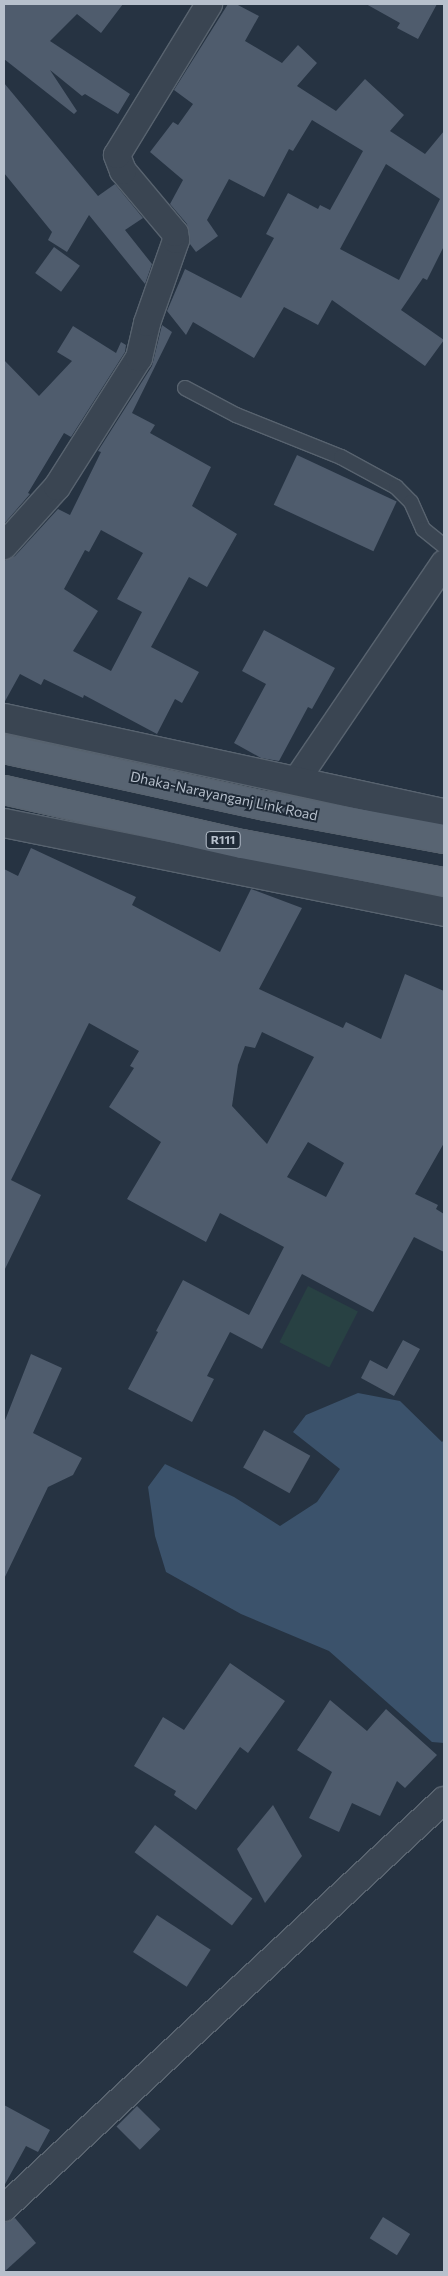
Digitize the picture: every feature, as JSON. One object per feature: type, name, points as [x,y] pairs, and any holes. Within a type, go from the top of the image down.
[{"type":"main road","name":"Dhaka-Narayanganj Link Road","points":[[4,749],[266,806],[444,839]]},
{"type":"main road","name":"R111","points":[[4,790],[242,844],[444,882]]},
{"type":"street","points":[[4,546],[57,487],[139,358],[147,323],[176,240],[175,233],[123,170],[117,155],[209,4]]},
{"type":"street","points":[[296,780],[444,563]]},
{"type":"street","points":[[4,718],[444,813]]},
{"type":"street","points":[[4,823],[444,912]]},
{"type":"street","points":[[4,2208],[444,1800]]},
{"type":"lane","points":[[185,388],[236,415],[341,457],[396,487],[412,502],[423,529],[444,546]]},
{"type":"green space","points":[[308,1286],[358,1311],[329,1368],[279,1342]]},
{"type":"water","points":[[358,1393],[400,1401],[442,1442],[444,1440],[444,1743],[432,1742],[329,1651],[241,1614],[166,1572],[155,1536],[148,1487],[165,1464],[234,1497],[280,1526],[317,1502],[340,1469],[293,1432],[306,1415]]},
{"type":"building","points":[[4,4],[123,4],[101,33],[77,14],[50,41],[130,94],[118,114],[85,94],[82,96],[50,70],[77,111],[74,114],[4,59]]},
{"type":"building","points":[[228,4],[236,4],[259,16],[245,41],[282,63],[298,45],[317,63],[297,86],[336,111],[365,79],[404,115],[390,131],[425,154],[444,131],[444,246],[427,280],[423,278],[401,310],[444,340],[425,366],[332,300],[318,325],[284,307],[254,358],[193,322],[186,335],[167,311],[185,269],[241,298],[274,238],[266,234],[288,193],[318,209],[320,205],[330,210],[363,151],[312,120],[293,151],[289,149],[264,197],[229,179],[207,220],[218,236],[196,252],[190,244],[187,224],[170,204],[183,180],[150,152],[173,122],[178,125],[193,104],[174,90]],"holes":[[[386,164],[440,199],[399,280],[340,249]]]},
{"type":"building","points":[[366,4],[437,4],[418,39],[397,28],[400,23]]},
{"type":"building","points":[[4,83],[98,196],[115,184],[143,218],[125,230],[152,264],[145,284],[89,215],[67,252],[48,240],[52,232],[4,173]]},
{"type":"building","points":[[54,247],[80,266],[61,292],[35,273]]},
{"type":"building","points":[[162,325],[172,332],[132,413],[155,425],[150,433],[211,467],[192,506],[237,534],[207,587],[189,577],[151,647],[199,672],[182,703],[175,699],[157,734],[84,695],[83,698],[44,679],[41,685],[20,674],[4,703],[4,561],[15,556],[58,509],[70,515],[101,452],[98,451],[152,366]],"holes":[[[101,530],[143,553],[117,599],[142,612],[111,671],[73,651],[98,611],[64,589],[85,550],[89,552]]]},
{"type":"building","points":[[73,326],[116,353],[121,342],[126,345],[125,352],[71,437],[64,433],[28,493],[30,494],[4,524],[4,360],[39,396],[72,361],[57,352]]},
{"type":"building","points":[[297,455],[397,501],[373,551],[274,505]]},
{"type":"building","points":[[264,630],[335,668],[312,709],[308,707],[279,761],[261,758],[234,743],[266,684],[242,671]]},
{"type":"building","points":[[31,848],[136,897],[132,905],[220,952],[251,889],[302,908],[259,989],[343,1028],[346,1022],[381,1039],[405,974],[444,991],[444,1143],[415,1194],[438,1205],[436,1209],[444,1214],[444,1252],[414,1237],[373,1312],[302,1274],[262,1349],[230,1332],[207,1376],[214,1379],[192,1422],[128,1389],[158,1332],[156,1331],[183,1280],[249,1315],[284,1247],[220,1213],[206,1242],[127,1199],[161,1142],[109,1107],[134,1068],[130,1066],[139,1051],[89,1023],[11,1180],[41,1195],[4,1271],[4,869],[18,876]],"holes":[[[262,1032],[314,1057],[267,1144],[232,1106],[238,1065],[245,1046],[255,1048]],[[308,1142],[344,1163],[326,1197],[287,1177]]]},
{"type":"building","points":[[403,1340],[420,1349],[394,1396],[361,1378],[370,1360],[387,1369]]},
{"type":"building","points":[[31,1354],[62,1368],[33,1433],[82,1458],[73,1475],[48,1487],[4,1579],[4,1423]]},
{"type":"building","points":[[264,1430],[310,1456],[290,1493],[243,1468]]},
{"type":"building","points":[[230,1663],[285,1701],[248,1753],[240,1747],[196,1810],[174,1795],[176,1791],[134,1766],[163,1717],[184,1730]]},
{"type":"building","points":[[330,1700],[367,1731],[386,1709],[437,1755],[405,1788],[397,1781],[380,1816],[352,1803],[339,1832],[309,1818],[332,1772],[297,1750]]},
{"type":"building","points":[[273,1805],[302,1856],[265,1903],[237,1849]]},
{"type":"building","points":[[155,1825],[252,1898],[232,1926],[135,1852]]},
{"type":"building","points":[[157,1915],[211,1950],[187,1987],[133,1952]]},
{"type":"building","points":[[4,2105],[50,2130],[38,2152],[26,2146],[4,2186]]},
{"type":"building","points":[[137,2106],[160,2129],[140,2150],[116,2127]]},
{"type":"building","points":[[383,2217],[410,2234],[397,2255],[370,2238]]},
{"type":"building","points":[[15,2218],[36,2243],[4,2272],[4,2223]]}]
